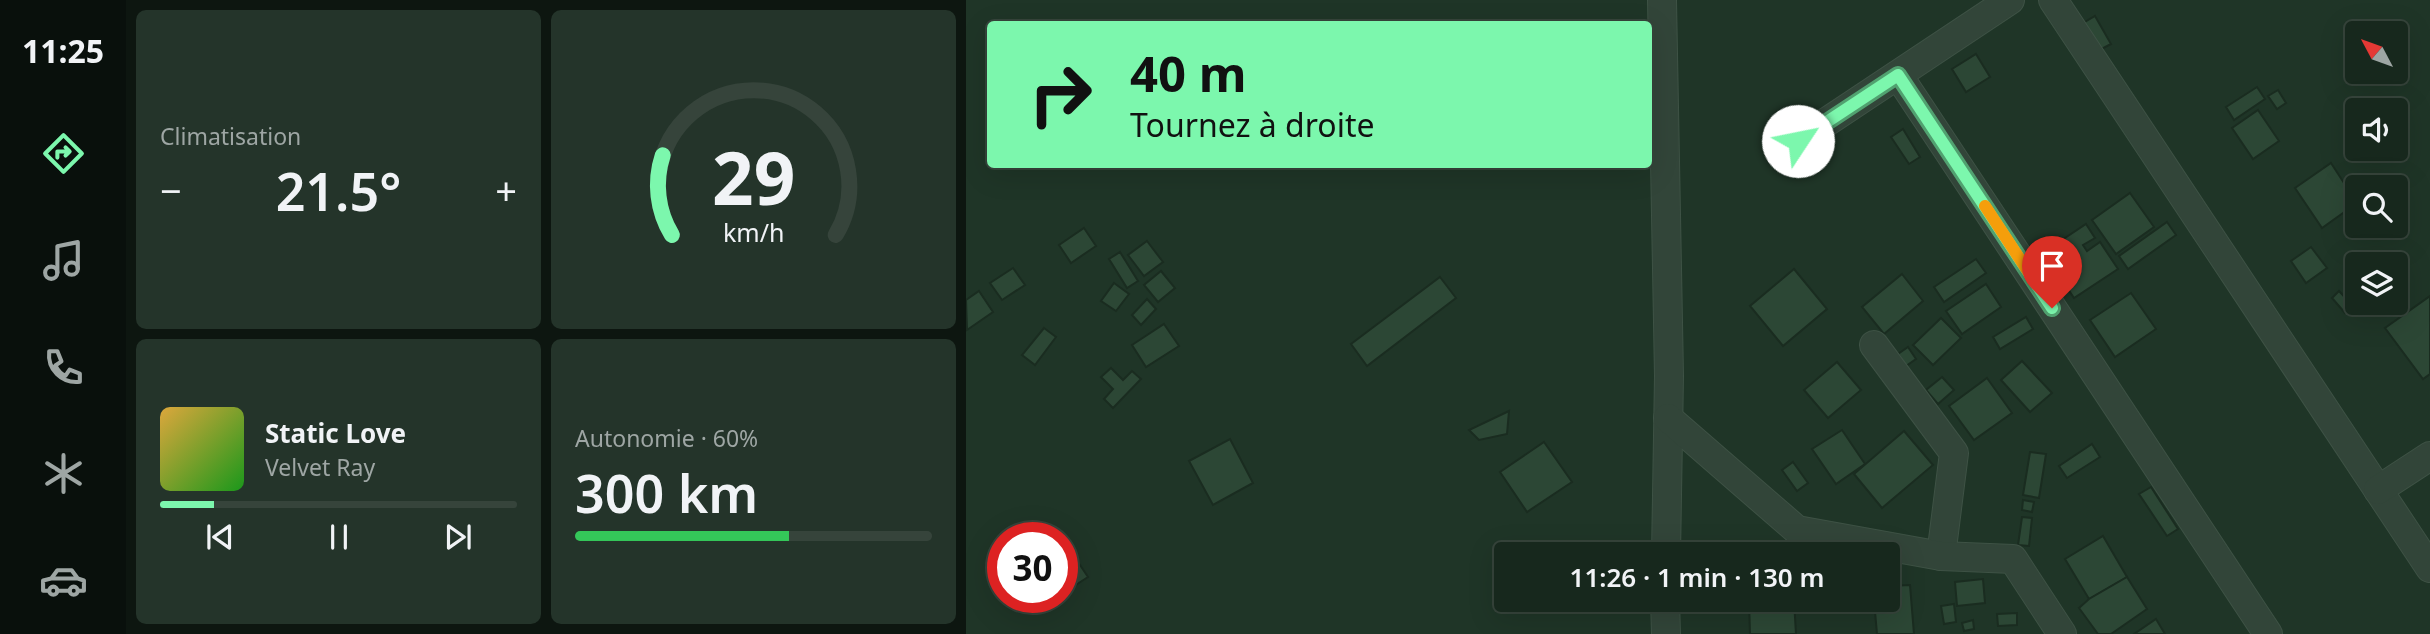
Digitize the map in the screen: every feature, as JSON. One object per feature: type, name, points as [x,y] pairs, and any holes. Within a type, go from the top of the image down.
[{"type":"street","points":[[1662,0],[1668,418],[1666,542]]},
{"type":"street","points":[[1798,141],[2010,0]]},
{"type":"street","points":[[2053,0],[2430,568]]},
{"type":"street","points":[[1898,75],[2268,634]]},
{"type":"street","points":[[1874,345],[1954,453],[1941,556]]},
{"type":"street","points":[[1668,418],[1797,530],[1941,556],[2012,559],[2062,634]]},
{"type":"street","points":[[2378,490],[2430,456]]},
{"type":"street","points":[[1665,612],[1666,634]]},
{"type":"building","points":[[2095,16],[2111,44],[2094,53],[2078,26]]},
{"type":"building","points":[[1976,54],[1990,77],[1966,92],[1952,69]]},
{"type":"building","points":[[2257,87],[2265,99],[2234,120],[2226,107]]},
{"type":"building","points":[[2278,90],[2286,103],[2277,109],[2268,96]]},
{"type":"building","points":[[2258,110],[2279,141],[2253,159],[2232,128]]},
{"type":"building","points":[[1903,129],[1920,157],[1909,164],[1891,137]]},
{"type":"building","points":[[2331,163],[2345,185],[2345,212],[2322,228],[2295,188]]},
{"type":"building","points":[[2130,193],[2154,227],[2116,254],[2092,220]]},
{"type":"building","points":[[2167,222],[2176,235],[2128,269],[2119,256]]},
{"type":"building","points":[[2086,224],[2095,238],[2083,245],[2087,251],[2100,242],[2118,269],[2074,298],[2062,280],[2072,274],[2053,246]]},
{"type":"building","points":[[1084,228],[1096,246],[1071,263],[1059,245]]},
{"type":"building","points":[[1147,241],[1163,262],[1144,276],[1128,255]]},
{"type":"building","points":[[2311,247],[2327,268],[2306,283],[2291,261]]},
{"type":"building","points":[[1120,252],[1138,281],[1127,288],[1109,259]]},
{"type":"building","points":[[1976,259],[1986,273],[1944,302],[1934,287]]},
{"type":"building","points":[[1013,268],[1025,285],[1002,300],[990,283]]},
{"type":"building","points":[[1794,269],[1827,309],[1783,346],[1750,306]]},
{"type":"building","points":[[1161,271],[1175,288],[1158,302],[1144,285]]},
{"type":"building","points":[[1902,274],[1923,301],[1884,334],[1862,307]]},
{"type":"building","points":[[1440,277],[1456,298],[1367,366],[1351,344]]},
{"type":"building","points":[[1114,283],[1129,294],[1116,311],[1101,301]]},
{"type":"building","points":[[1986,284],[2001,307],[1962,334],[1946,311]]},
{"type":"building","points":[[979,291],[993,312],[967,330],[966,300]]},
{"type":"building","points":[[2339,291],[2345,297],[2345,313],[2332,298]]},
{"type":"building","points":[[2131,293],[2156,329],[2115,357],[2090,320]]},
{"type":"building","points":[[2430,296],[2430,374],[2423,379],[2385,328],[2403,315],[2408,315],[2408,312]]},
{"type":"building","points":[[1147,299],[1156,309],[1141,325],[1132,315]]},
{"type":"building","points":[[2026,317],[2033,329],[2000,349],[1993,337]]},
{"type":"building","points":[[1941,318],[1961,338],[1933,365],[1913,345]]},
{"type":"building","points":[[1164,324],[1179,346],[1146,367],[1132,345]]},
{"type":"building","points":[[1044,328],[1056,337],[1035,365],[1022,355]]},
{"type":"building","points":[[1908,347],[1916,359],[1906,366],[1898,354]]},
{"type":"building","points":[[2022,361],[2052,393],[2030,412],[2001,380]]},
{"type":"building","points":[[1837,362],[1861,390],[1828,418],[1804,390]]},
{"type":"building","points":[[1111,368],[1123,380],[1132,371],[1141,379],[1113,408],[1104,399],[1113,389],[1101,377]]},
{"type":"building","points":[[1942,377],[1954,390],[1938,404],[1926,390]]},
{"type":"building","points":[[1987,378],[2012,413],[1974,440],[1949,406]]},
{"type":"building","points":[[1509,411],[1507,434],[1479,440],[1469,430]]},
{"type":"building","points":[[1842,430],[1865,464],[1836,484],[1812,449]]},
{"type":"building","points":[[1904,431],[1933,465],[1882,508],[1854,474]]},
{"type":"building","points":[[1230,439],[1253,483],[1213,505],[1189,461]]},
{"type":"building","points":[[1544,442],[1572,482],[1527,512],[1500,472]]},
{"type":"building","points":[[2092,444],[2100,457],[2067,478],[2059,466]]},
{"type":"building","points":[[2030,452],[2046,454],[2039,498],[2023,495]]},
{"type":"building","points":[[1793,462],[1808,483],[1797,491],[1782,470]]},
{"type":"building","points":[[2151,487],[2178,529],[2167,536],[2139,494]]},
{"type":"building","points":[[2023,500],[2034,502],[2032,512],[2022,510]]},
{"type":"building","points":[[2022,517],[2032,518],[2029,546],[2018,545]]},
{"type":"building","points":[[2103,536],[2127,577],[2089,599],[2065,559]]},
{"type":"building","points":[[1078,562],[1088,577],[1078,584]]},
{"type":"building","points":[[2127,577],[2147,609],[2111,634],[2098,634],[2079,608],[2089,599]]},
{"type":"building","points":[[1983,579],[1985,603],[1957,606],[1955,582]]},
{"type":"building","points":[[1900,585],[1910,585],[1914,634],[1877,634],[1875,612],[1900,612]]},
{"type":"building","points":[[1954,604],[1956,622],[1944,624],[1941,606]]},
{"type":"building","points":[[1749,612],[1795,612],[1796,634],[1750,634]]},
{"type":"building","points":[[2017,613],[2017,625],[1998,626],[1997,614]]},
{"type":"building","points":[[2156,619],[2165,634],[2134,634]]},
{"type":"building","points":[[1973,620],[1974,629],[1964,631],[1962,623]]},
{"type":"slow traffic","points":[[1985,206],[2029,273]]},
{"type":"route","points":[[1798,141],[1898,75],[2052,308]]}]
